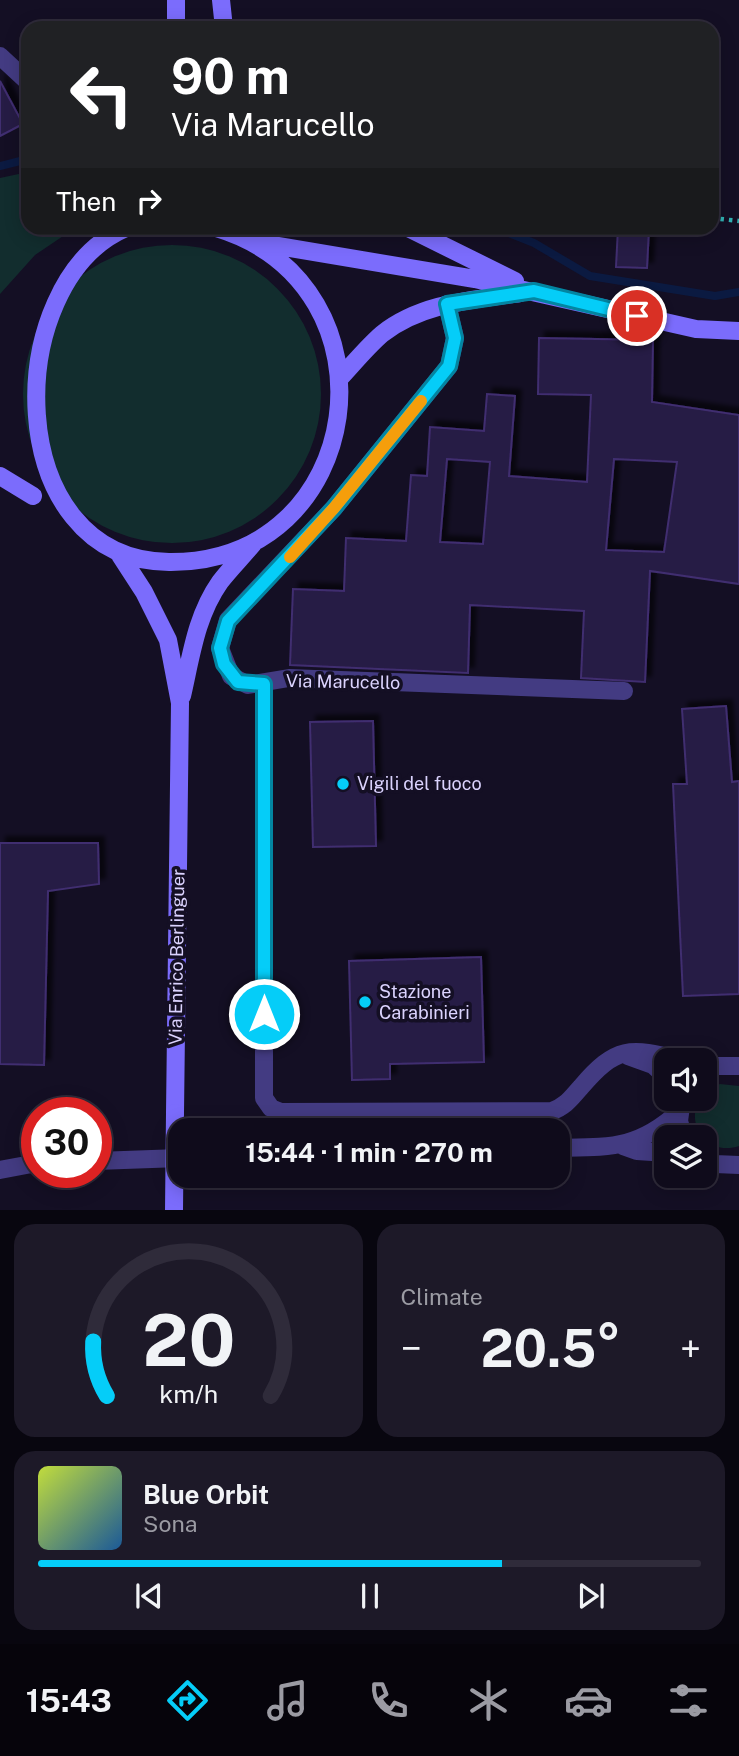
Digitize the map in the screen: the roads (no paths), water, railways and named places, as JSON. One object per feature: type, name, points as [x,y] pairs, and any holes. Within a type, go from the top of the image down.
[{"type":"main road","points":[[176,0],[176,21]]},
{"type":"main road","points":[[221,0],[223,21]]},
{"type":"main road","points":[[61,262],[100,235]]},
{"type":"main road","name":"Via Enrico Berlinguer","points":[[16,462],[44,505],[75,533],[120,555],[143,561],[190,562],[236,550],[257,540],[288,517],[323,471],[340,416],[341,377],[329,328],[317,305],[285,265],[240,235]]},
{"type":"main road","points":[[243,235],[534,291],[696,329],[739,331]]},
{"type":"main road","points":[[422,235],[534,291]]},
{"type":"main road","points":[[341,377],[382,334],[416,314],[447,304],[534,291]]},
{"type":"main road","points":[[0,476],[44,505]]},
{"type":"main road","name":"Via Enrico Berlinguer","points":[[180,703],[199,622],[207,604],[220,582],[257,540]]},
{"type":"main road","name":"Via Enrico Berlinguer","points":[[120,555],[144,592],[168,640],[180,703],[174,1210]]},
{"type":"street","points":[[0,56],[21,76]]},
{"type":"street","name":"Via Marucello","points":[[447,304],[455,338],[449,366],[334,508],[228,621],[220,648],[224,664],[238,682],[264,684],[289,677],[624,691]]},
{"type":"street","points":[[264,684],[266,1104],[281,1112],[552,1111],[565,1107],[604,1063],[639,1049],[654,1053]]},
{"type":"street","points":[[621,1054],[654,1066]]},
{"type":"street","points":[[570,1148],[623,1146],[646,1138],[672,1111]]},
{"type":"street","points":[[623,1146],[636,1151],[654,1152]]},
{"type":"street","points":[[112,1160],[168,1158]]},
{"type":"street","points":[[717,1164],[739,1165]]},
{"type":"street","points":[[0,1170],[21,1166]]},
{"type":"waterway","points":[[0,166],[21,161]]},
{"type":"waterway","points":[[514,235],[534,243],[590,276],[715,296],[739,292]]},
{"type":"place","name":"Vigili del fuoco","points":[[343,784]]},
{"type":"place","name":"Stazione Carabinieri","points":[[365,1002]]}]
